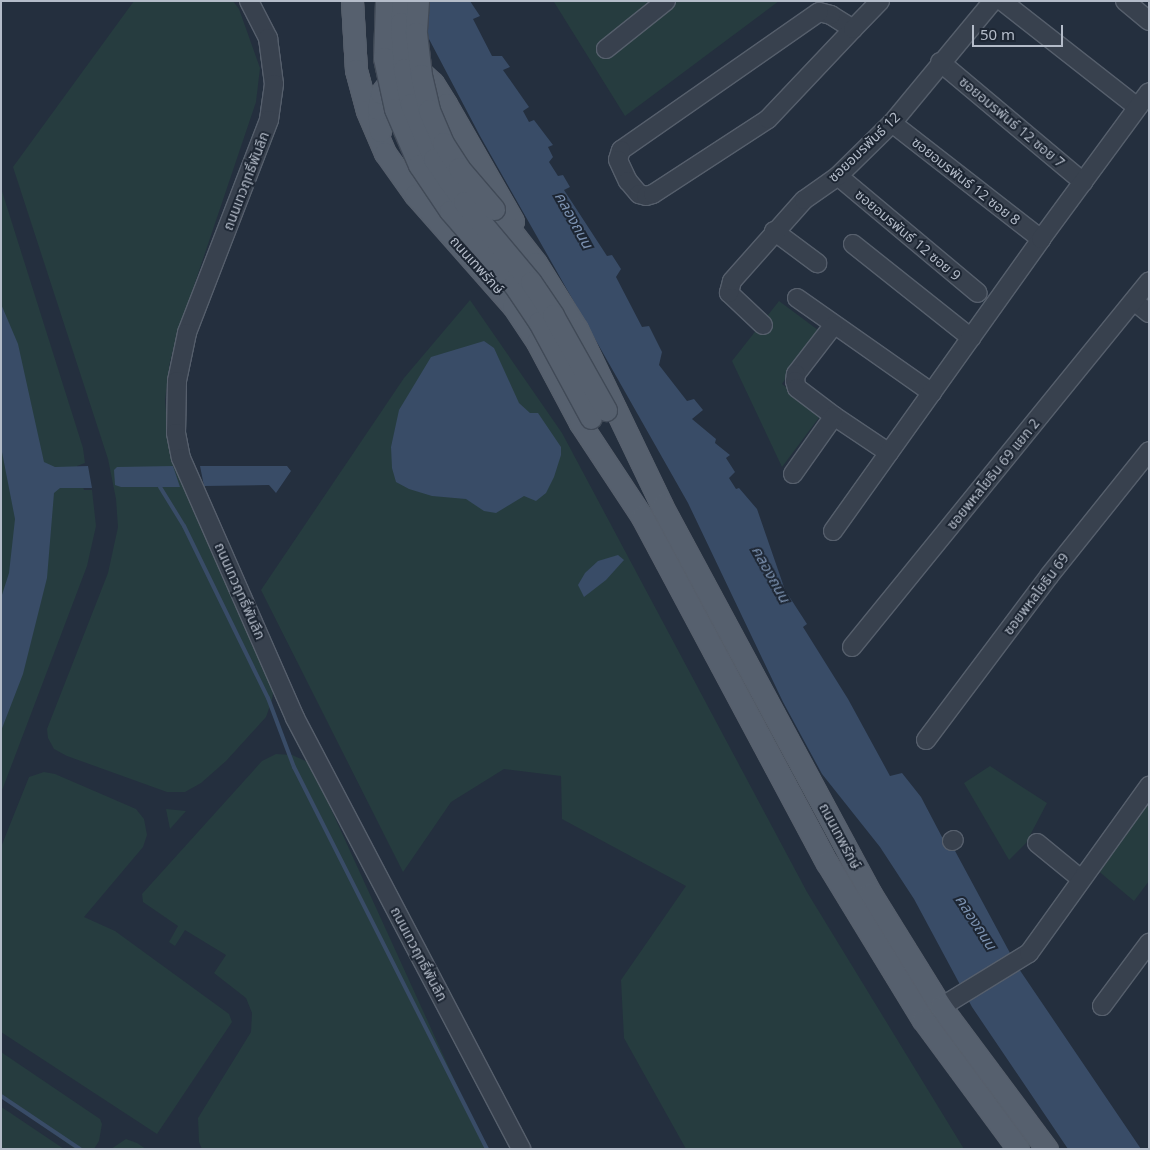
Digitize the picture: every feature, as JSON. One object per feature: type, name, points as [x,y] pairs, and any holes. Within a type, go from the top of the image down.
[{"type":"main road","name":"ถนนเทพรักษ์","points":[[352,1],[352,34],[356,70],[366,111],[385,153],[415,194],[513,306],[537,342],[580,423],[642,518],[827,863],[923,1020],[1018,1149]]},
{"type":"main road","name":"ถนนเทพรักษ์","points":[[386,1],[384,58],[395,109],[418,165],[450,211],[514,285],[662,506]]},
{"type":"main road","name":"ถนนเทพรักษ์","points":[[403,1],[401,23],[404,69],[411,104],[434,159],[464,202],[531,282],[553,315],[599,414],[642,518]]},
{"type":"main road","name":"ถนนเทพรักษ์","points":[[418,1],[416,33],[421,75],[429,110],[443,143],[459,168],[536,264],[577,329],[662,506],[872,894],[941,1007],[1047,1149]]},
{"type":"main road","points":[[385,153],[378,125],[381,93],[393,77],[401,73],[413,71],[423,74],[433,83],[446,104],[536,264]]},
{"type":"street","name":"ถนนเทวฤทธิ์พันลึก","points":[[249,1],[268,38],[274,84],[269,120],[187,333],[177,381],[176,433],[184,466],[295,718],[521,1149]]},
{"type":"street","points":[[606,49],[666,1]]},
{"type":"street","points":[[853,29],[830,15],[819,12],[621,150],[618,160],[628,181],[639,194],[646,196],[653,194],[768,119],[880,1]]},
{"type":"street","name":"ซอยอมรพันธ์ 12","points":[[763,325],[729,293],[729,286],[774,231],[804,200],[838,176],[892,123],[940,62],[993,1]]},
{"type":"street","points":[[1002,1],[1137,107]]},
{"type":"street","points":[[1125,1],[1149,21]]},
{"type":"street","name":"ซอยอมรพันธ์ 12 ซอย 7","points":[[940,62],[1083,182]]},
{"type":"street","points":[[833,531],[1041,239],[1149,92]]},
{"type":"street","name":"ซอยอมรพันธ์ 12 ซอย 8","points":[[892,123],[1041,239]]},
{"type":"street","name":"ซอยอมรพันธ์ 12 ซอย 9","points":[[838,176],[978,293]]},
{"type":"street","points":[[774,231],[817,263]]},
{"type":"street","points":[[853,244],[971,338]]},
{"type":"street","name":"ซอยพหลโยธิน 69 แยก 2","points":[[852,647],[1149,282]]},
{"type":"street","points":[[797,298],[833,326],[932,393]]},
{"type":"street","points":[[1134,301],[1149,313]]},
{"type":"street","points":[[833,326],[796,374],[794,381],[797,388],[834,416],[889,453]]},
{"type":"street","points":[[793,474],[834,416]]},
{"type":"street","name":"ซอยพหลโยธิน 69","points":[[926,740],[1049,576],[1149,451]]},
{"type":"street","points":[[941,1007],[1029,953],[1149,786]]},
{"type":"street","points":[[1037,843],[1081,879]]},
{"type":"street","points":[[1102,1006],[1149,943]]},
{"type":"green space","points":[[134,1],[233,1],[239,9],[260,68],[256,102],[177,336],[170,361],[165,400],[168,437],[274,687],[266,717],[226,761],[201,783],[185,792],[167,792],[67,756],[54,749],[48,738],[47,729],[108,573],[118,527],[116,499],[108,459],[13,167]]},
{"type":"green space","points":[[779,1],[625,116],[554,2]]},
{"type":"green space","points":[[1,188],[83,448],[85,463],[77,466],[84,490],[92,490],[96,526],[87,566],[1,793]]},
{"type":"green space","points":[[470,300],[562,433],[807,892],[964,1149],[686,1149],[624,1038],[621,980],[686,886],[562,819],[561,776],[504,769],[451,802],[403,872],[261,590],[404,378]]},
{"type":"green space","points":[[779,301],[818,330],[782,384],[821,415],[782,467],[732,361]]},
{"type":"green space","points":[[276,754],[292,755],[310,763],[486,1149],[202,1149],[199,1142],[198,1118],[251,1032],[252,1013],[246,998],[214,973],[226,955],[185,930],[175,946],[169,942],[178,926],[143,902],[142,894],[262,761]]},
{"type":"green space","points":[[990,766],[1047,803],[1026,843],[1009,860],[964,783]]},
{"type":"green space","points":[[44,772],[55,774],[136,809],[144,819],[147,835],[143,847],[84,917],[115,931],[229,1014],[232,1022],[157,1134],[1,1032],[1,847],[29,777]]},
{"type":"green space","points":[[1149,795],[1149,881],[1134,901],[1096,869]]},
{"type":"green space","points":[[166,809],[186,811],[170,829]]},
{"type":"green space","points":[[1,1052],[100,1119],[102,1124],[99,1141],[94,1149],[75,1149],[1,1094]]},
{"type":"green space","points":[[1,1107],[9,1112],[64,1149],[1,1149]]},
{"type":"green space","points":[[126,1139],[137,1143],[146,1149],[111,1149]]},
{"type":"water","name":"คลองถนน","points":[[409,1],[470,1],[480,16],[473,19],[492,56],[502,56],[510,67],[503,70],[529,107],[523,111],[529,122],[534,120],[553,145],[548,147],[553,157],[549,162],[558,176],[563,175],[570,187],[564,190],[607,256],[612,255],[621,269],[616,277],[642,327],[649,326],[662,352],[659,365],[687,401],[694,399],[703,410],[692,419],[716,439],[715,443],[730,455],[726,458],[735,472],[729,478],[736,489],[739,488],[757,509],[785,590],[807,624],[803,627],[848,699],[890,776],[902,773],[921,797],[942,837],[954,849],[1017,966],[1141,1149],[1068,1149],[972,1007],[914,899],[880,847],[822,774],[783,702],[688,503],[480,136]]},
{"type":"water","points":[[1,304],[18,344],[44,462],[55,467],[88,466],[92,488],[60,488],[54,493],[47,578],[23,674],[1,731],[1,598],[9,573],[15,519],[1,447]]},
{"type":"water","points":[[484,341],[494,348],[519,403],[530,413],[538,413],[561,447],[561,455],[554,477],[546,493],[536,501],[524,496],[496,513],[484,511],[466,499],[432,496],[409,489],[396,482],[392,468],[391,447],[399,410],[431,357]]},
{"type":"water","points":[[173,466],[180,487],[121,487],[115,485],[114,470],[117,467]]},
{"type":"water","points":[[200,466],[287,466],[291,471],[276,493],[269,485],[204,486]]},
{"type":"water","points":[[618,555],[624,560],[606,580],[584,597],[578,585],[585,573],[598,561]]},
{"type":"waterway","points":[[160,487],[184,526],[268,698],[294,767],[487,1149]]},
{"type":"waterway","points":[[1,1096],[80,1149]]}]
